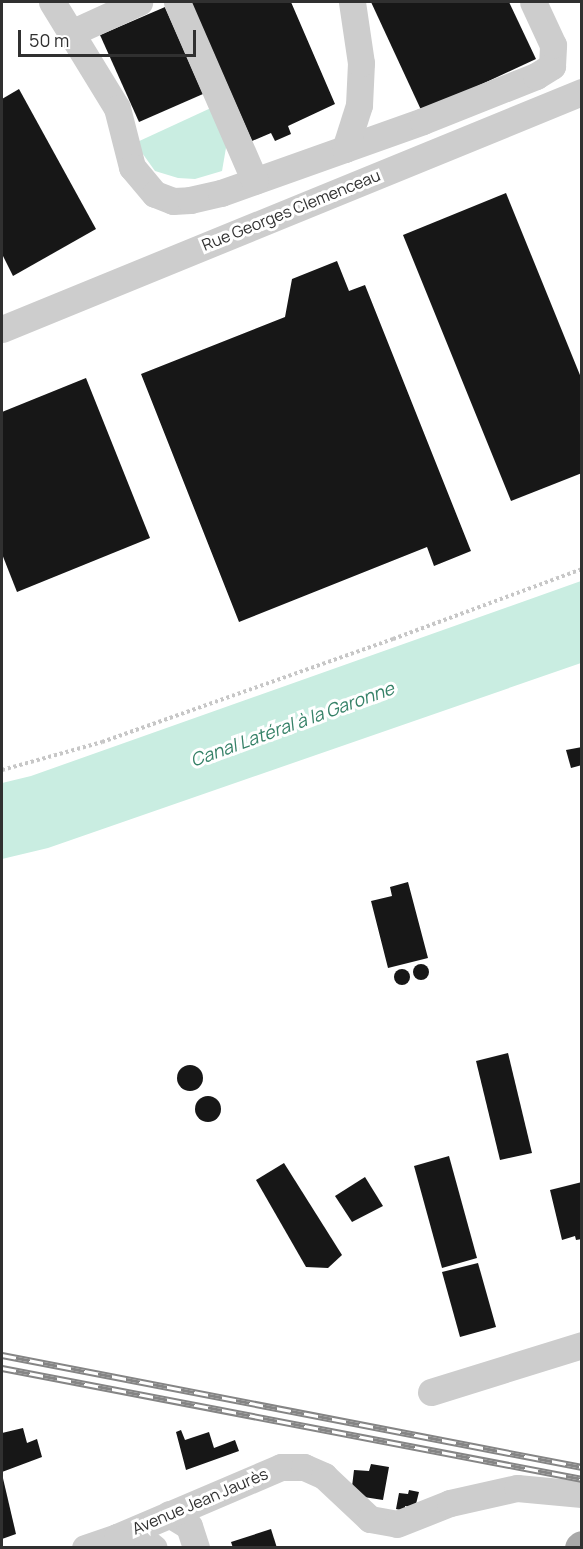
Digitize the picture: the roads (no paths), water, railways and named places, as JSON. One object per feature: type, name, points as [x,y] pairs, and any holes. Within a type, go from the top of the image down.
[{"type":"street","points":[[52,2],[117,108],[132,167],[155,194],[173,201],[190,200],[255,181],[536,76],[552,66],[553,45],[533,2]]},
{"type":"street","points":[[71,33],[139,2]]},
{"type":"street","points":[[177,2],[255,181]]},
{"type":"street","points":[[345,149],[359,105],[362,63],[352,2]]},
{"type":"street","name":"Rue Georges Clemenceau","points":[[2,329],[582,92]]},
{"type":"street","points":[[431,1392],[582,1345]]},
{"type":"street","name":"Avenue Jean Jaurès","points":[[85,1548],[117,1537],[281,1467],[304,1467],[324,1476],[370,1519],[397,1524],[450,1503],[517,1488],[582,1494]]},
{"type":"street","points":[[169,1514],[189,1527],[196,1548]]},
{"type":"street","points":[[117,1537],[145,1541],[154,1548]]},
{"type":"water","points":[[213,107],[227,142],[222,171],[195,179],[178,178],[155,171],[135,143]]},
{"type":"water","name":"Canal Latéral à la Garonne","points":[[581,581],[581,663],[48,848],[2,859],[2,783],[31,776]]},
{"type":"railway","points":[[2,1355],[582,1467]]},
{"type":"railway","points":[[2,1368],[582,1479]]}]
